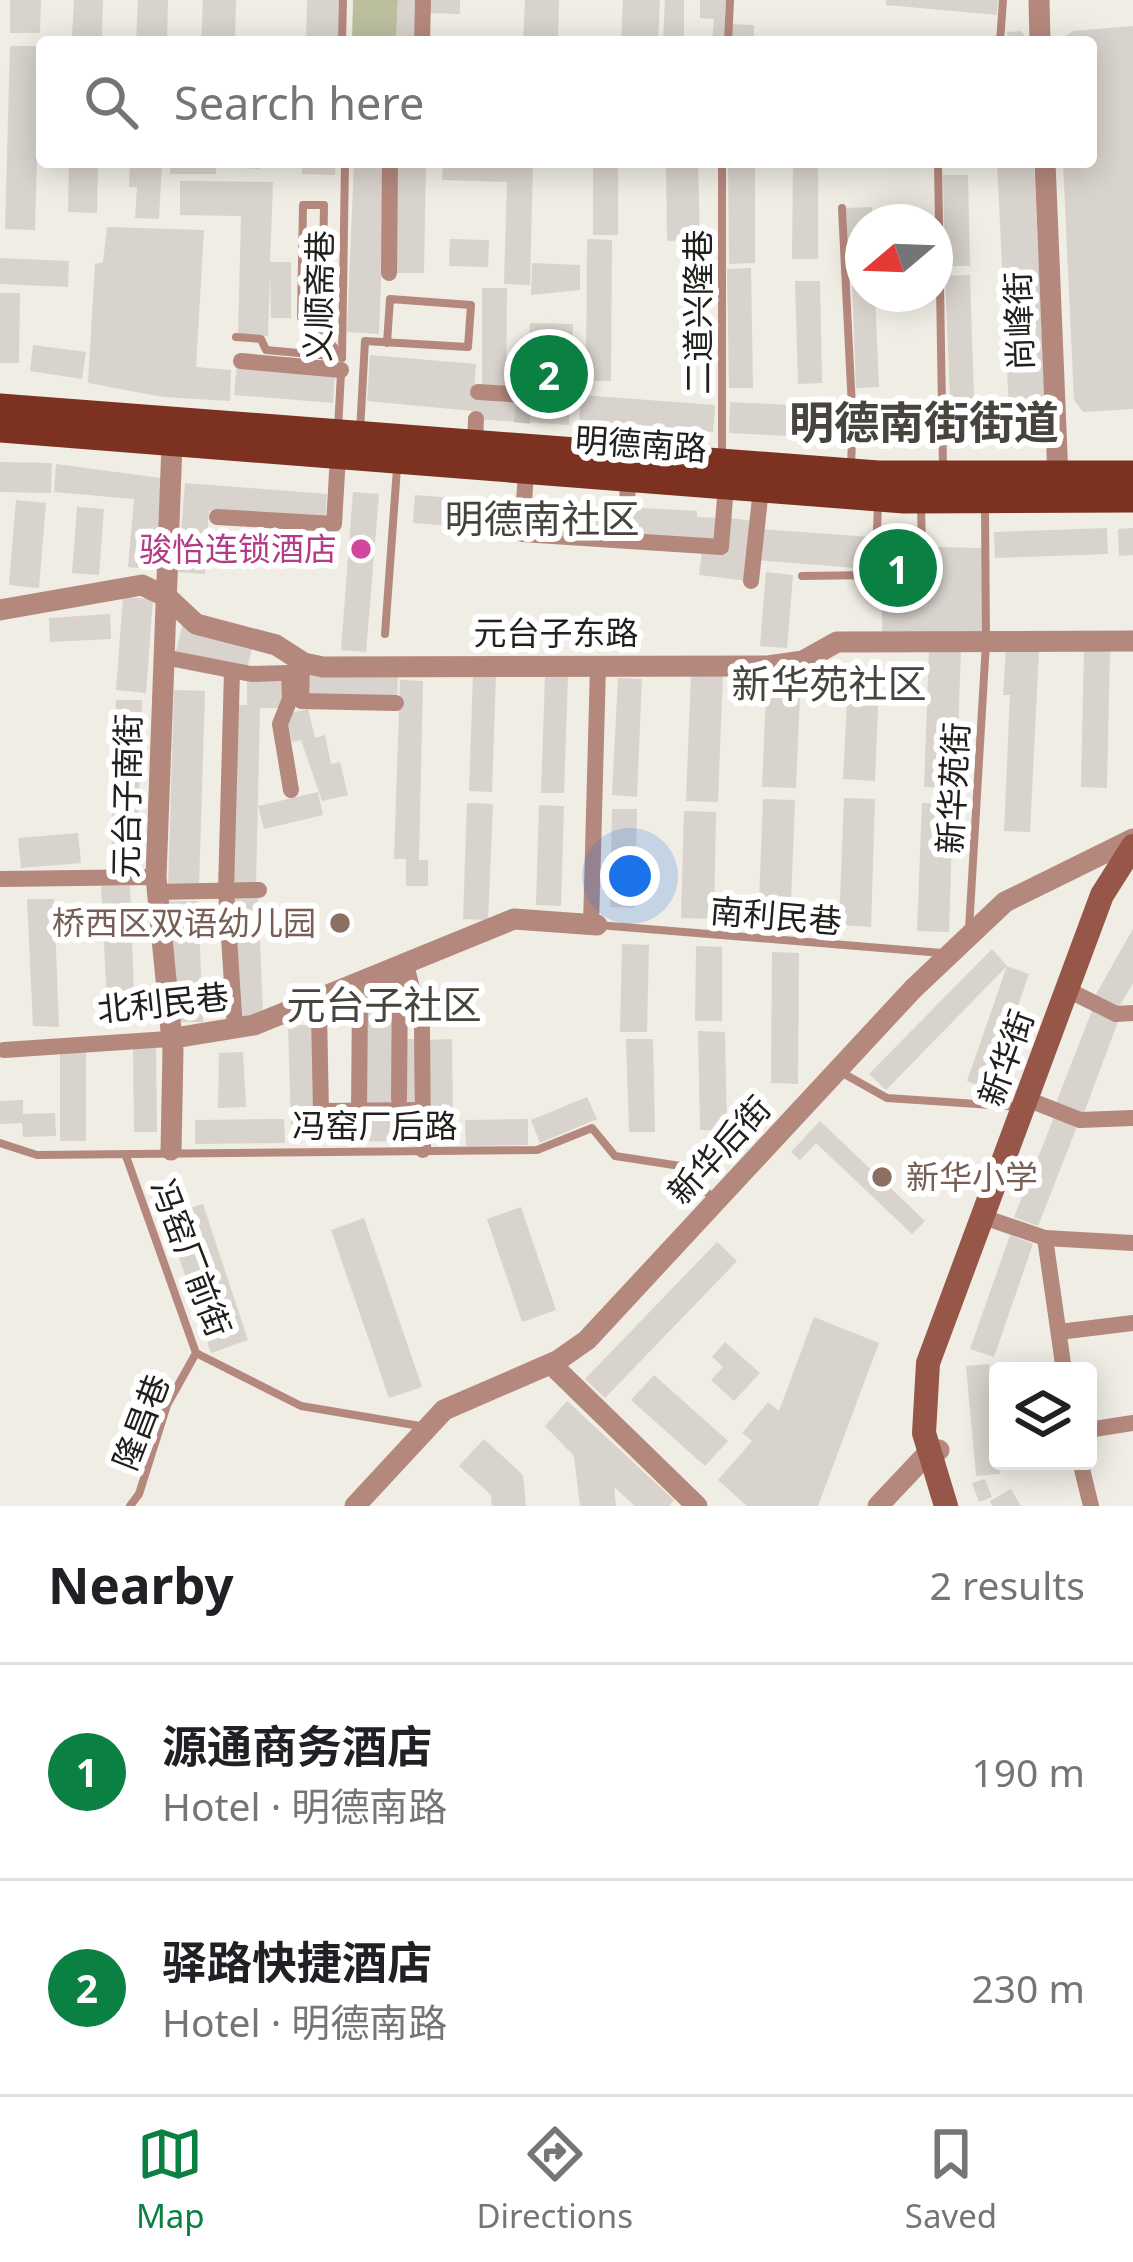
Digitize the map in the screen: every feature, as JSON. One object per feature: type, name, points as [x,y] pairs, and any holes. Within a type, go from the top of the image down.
[{"type":"main road","name":"明德南路","points":[[0,407],[345,440],[398,461],[523,446],[724,474],[869,481],[921,501],[1133,499]]},
{"type":"main road","name":"明德南路","points":[[0,429],[172,443],[345,440],[475,430],[627,493],[724,474],[760,489],[943,477],[1133,475]]},
{"type":"main road","name":"新华街","points":[[958,1506],[934,1452],[940,1364],[1102,895],[1133,843]]},
{"type":"main road","name":"新华街","points":[[946,1506],[923,1400],[928,1363],[1101,935],[1133,876]]},
{"type":"street","points":[[422,36],[423,0]]},
{"type":"street","points":[[1039,0],[1040,36]]},
{"type":"street","points":[[389,273],[390,168]]},
{"type":"street","name":"尚峰街","points":[[1045,168],[1058,478]]},
{"type":"street","points":[[241,361],[342,363]]},
{"type":"street","points":[[478,392],[525,395]]},
{"type":"street","points":[[217,517],[334,524],[345,440]]},
{"type":"street","name":"元台子南街","points":[[171,1150],[156,885],[172,443]]},
{"type":"street","points":[[523,446],[522,534],[721,547],[724,474]]},
{"type":"street","points":[[751,581],[760,489]]},
{"type":"street","name":"元台子东路","points":[[0,610],[126,585],[167,596],[196,624],[276,645],[293,663],[322,667],[768,666],[803,662],[837,642],[1133,641]]},
{"type":"street","points":[[164,657],[232,671],[293,663]]},
{"type":"street","points":[[293,663],[301,700],[396,704]]},
{"type":"street","points":[[292,790],[280,724],[290,699],[293,663]]},
{"type":"street","points":[[594,925],[598,666]]},
{"type":"street","points":[[232,671],[226,890],[235,1030]]},
{"type":"street","name":"新华后街","points":[[355,1506],[444,1410],[551,1364],[587,1340],[838,1071],[1005,902],[1133,843]]},
{"type":"street","points":[[0,879],[259,890]]},
{"type":"street","name":"北利民巷","points":[[4,1050],[235,1030],[401,969],[514,919],[594,925]]},
{"type":"street","points":[[401,969],[360,998],[319,1013],[321,1111],[423,1110]]},
{"type":"street","points":[[399,1099],[401,969]]},
{"type":"street","points":[[401,969],[422,1027],[423,1150]]},
{"type":"street","points":[[1078,995],[1116,1014],[1133,1013]]},
{"type":"street","points":[[359,1111],[360,998]]},
{"type":"street","points":[[1031,1107],[1080,1120],[1133,1118]]},
{"type":"street","points":[[992,1220],[1045,1238],[1133,1243]]},
{"type":"street","points":[[1045,1238],[1063,1362]]},
{"type":"street","points":[[1059,1332],[1133,1323]]},
{"type":"street","points":[[551,1364],[693,1505]]},
{"type":"street","points":[[1097,1429],[1133,1423]]},
{"type":"street","points":[[878,1506],[934,1452]]},
{"type":"street","points":[[1083,1470],[1090,1506]]},
{"type":"lane","points":[[341,36],[343,0]]},
{"type":"lane","points":[[728,36],[730,0]]},
{"type":"lane","points":[[1000,36],[1003,0]]},
{"type":"lane","name":"义顺斋巷","points":[[345,168],[345,440]]},
{"type":"lane","name":"二道兴隆巷","points":[[722,168],[724,474]]},
{"type":"lane","points":[[938,168],[943,477]]},
{"type":"lane","points":[[322,318],[301,317],[303,205],[324,205],[322,332],[342,363]]},
{"type":"lane","points":[[842,208],[852,408]]},
{"type":"lane","points":[[345,440],[365,341],[388,343],[468,347],[471,305],[390,299],[388,343]]},
{"type":"lane","points":[[236,338],[261,339],[266,350],[342,363]]},
{"type":"lane","points":[[802,576],[875,575],[869,481],[852,439]]},
{"type":"lane","points":[[385,634],[398,461]]},
{"type":"lane","points":[[921,501],[923,595]]},
{"type":"lane","name":"新华苑街","points":[[969,936],[986,643],[986,501]]},
{"type":"lane","name":"南利民巷","points":[[594,925],[952,954]]},
{"type":"lane","points":[[838,1071],[887,1098],[1031,1107]]},
{"type":"lane","name":"冯窑厂后路","points":[[0,1142],[37,1155],[127,1156],[171,1150],[536,1150],[592,1128],[615,1156],[687,1166],[716,1202]]},
{"type":"lane","name":"冯窑厂前街","points":[[127,1156],[196,1353],[301,1406],[427,1427]]},
{"type":"lane","name":"隆昌巷","points":[[130,1506],[139,1493],[167,1405],[196,1353]]},
{"type":"green space","points":[[353,0],[398,0],[396,36],[352,36]]},
{"type":"building","points":[[10,0],[41,0],[40,33],[10,33]]},
{"type":"building","points":[[74,0],[103,0],[102,36],[72,36]]},
{"type":"building","points":[[138,0],[168,0],[167,36],[136,36]]},
{"type":"building","points":[[203,0],[236,0],[235,36],[201,36]]},
{"type":"building","points":[[307,0],[341,0],[339,36],[306,36]]},
{"type":"building","points":[[398,0],[416,0],[414,36],[396,36]]},
{"type":"building","points":[[429,0],[460,0],[460,14],[428,13]]},
{"type":"building","points":[[525,0],[559,0],[558,36],[523,36]]},
{"type":"building","points":[[623,0],[660,0],[658,36],[621,36]]},
{"type":"building","points":[[665,0],[684,0],[684,36],[663,36]]},
{"type":"building","points":[[700,0],[726,0],[725,36],[713,36],[714,19],[700,18]]},
{"type":"building","points":[[886,0],[998,0],[997,15],[886,5]]},
{"type":"building","points":[[731,24],[754,25],[754,36],[730,36]]},
{"type":"building","points":[[1133,26],[1133,409],[1083,412],[1074,400],[1063,168],[1097,168],[1097,36],[1066,36],[1073,31]]},
{"type":"building","points":[[10,46],[36,46],[35,230],[5,229]]},
{"type":"building","points":[[69,168],[98,168],[97,213],[68,212]]},
{"type":"building","points":[[130,168],[162,168],[159,219],[135,218],[137,187],[129,187]]},
{"type":"building","points":[[170,168],[216,168],[216,174],[170,174]]},
{"type":"building","points":[[302,168],[336,168],[335,175],[302,174]]},
{"type":"building","points":[[354,168],[386,168],[379,334],[347,332]]},
{"type":"building","points":[[397,168],[426,168],[424,273],[396,273]]},
{"type":"building","points":[[443,168],[533,168],[530,285],[504,284],[507,182],[442,180]]},
{"type":"building","points":[[593,168],[618,168],[618,235],[593,235]]},
{"type":"building","points":[[666,168],[698,168],[700,240],[667,241]]},
{"type":"building","points":[[728,168],[755,168],[755,263],[729,264]]},
{"type":"building","points":[[793,168],[818,168],[818,259],[792,259]]},
{"type":"building","points":[[997,168],[1034,168],[1045,403],[1038,410],[1009,411]]},
{"type":"building","points":[[943,175],[968,175],[970,266],[953,266],[953,204],[944,204]]},
{"type":"building","points":[[180,181],[273,182],[270,262],[291,262],[291,318],[271,318],[270,273],[268,336],[238,335],[241,216],[180,215]]},
{"type":"building","points":[[107,227],[204,230],[196,367],[231,370],[230,401],[163,397],[88,383],[95,264],[103,262]]},
{"type":"building","points":[[450,239],[489,240],[488,267],[449,266]]},
{"type":"building","points":[[587,239],[612,240],[611,381],[586,381]]},
{"type":"building","points":[[0,258],[69,261],[68,287],[0,284]]},
{"type":"building","points":[[532,263],[580,265],[580,290],[531,295]]},
{"type":"building","points":[[751,268],[753,388],[729,388],[727,269]]},
{"type":"building","points":[[970,275],[974,399],[950,400],[946,312],[953,312],[953,276]]},
{"type":"building","points":[[795,281],[820,281],[822,383],[798,384]]},
{"type":"building","points":[[482,288],[507,288],[506,387],[482,387]]},
{"type":"building","points":[[0,293],[20,293],[19,363],[0,363]]},
{"type":"building","points":[[853,312],[876,312],[879,387],[856,388]]},
{"type":"building","points":[[530,323],[573,324],[569,425],[473,419],[473,411],[367,401],[370,355],[476,364],[474,392],[527,396]]},
{"type":"building","points":[[305,330],[320,332],[319,346],[304,345]]},
{"type":"building","points":[[33,345],[86,352],[82,379],[30,371]]},
{"type":"building","points":[[237,364],[335,372],[333,403],[234,395]]},
{"type":"building","points":[[581,395],[715,405],[713,432],[579,423]]},
{"type":"building","points":[[730,402],[931,412],[930,443],[729,433]]},
{"type":"building","points":[[0,462],[52,463],[51,493],[0,492]]},
{"type":"building","points":[[56,464],[168,479],[160,570],[128,567],[134,499],[54,492]]},
{"type":"building","points":[[185,483],[327,494],[325,520],[209,511],[205,574],[178,572]]},
{"type":"building","name":"骏怡连锁酒店","points":[[353,492],[379,494],[366,652],[341,650]]},
{"type":"building","points":[[415,495],[518,503],[515,531],[413,523]]},
{"type":"building","points":[[16,500],[46,503],[39,588],[9,585]]},
{"type":"building","points":[[528,502],[697,511],[697,517],[717,518],[716,541],[527,531]]},
{"type":"building","points":[[77,507],[104,509],[99,575],[72,573]]},
{"type":"building","points":[[728,518],[755,521],[748,581],[699,575],[702,552],[723,554]]},
{"type":"building","points":[[1107,528],[1108,554],[995,558],[994,532]]},
{"type":"building","points":[[1133,528],[1133,555],[1119,556],[1118,529]]},
{"type":"building","points":[[758,529],[872,537],[869,569],[756,560]]},
{"type":"building","points":[[882,536],[914,536],[914,600],[929,600],[929,547],[982,548],[982,636],[882,636]]},
{"type":"building","points":[[766,572],[793,575],[787,648],[760,646]]},
{"type":"building","points":[[123,597],[153,599],[146,693],[116,690]]},
{"type":"building","points":[[110,614],[111,639],[50,642],[49,618]]},
{"type":"building","points":[[183,623],[254,641],[247,669],[176,651]]},
{"type":"building","points":[[1006,648],[1039,650],[1030,832],[1004,831],[1010,695],[1003,695]]},
{"type":"building","points":[[1084,648],[1110,649],[1107,788],[1081,787]]},
{"type":"building","points":[[929,649],[961,650],[956,788],[924,787]]},
{"type":"building","points":[[767,671],[801,673],[796,788],[762,787]]},
{"type":"building","points":[[306,673],[398,675],[397,699],[305,697]]},
{"type":"building","points":[[473,674],[496,675],[492,792],[469,791]]},
{"type":"building","points":[[691,674],[723,675],[718,802],[686,801]]},
{"type":"building","points":[[545,676],[568,676],[564,793],[541,793]]},
{"type":"building","points":[[618,678],[642,679],[637,797],[612,795]]},
{"type":"building","points":[[400,680],[423,681],[419,860],[428,860],[428,886],[406,886],[406,859],[394,859]]},
{"type":"building","points":[[247,682],[282,682],[282,708],[260,708],[256,885],[231,884],[234,705],[247,705]]},
{"type":"building","points":[[848,684],[879,686],[875,781],[843,779]]},
{"type":"building","points":[[174,690],[205,691],[199,887],[168,886]]},
{"type":"building","points":[[116,700],[142,700],[137,865],[111,864]]},
{"type":"building","points":[[308,709],[315,738],[325,735],[331,764],[340,762],[348,795],[322,801],[301,740],[292,742],[286,714]]},
{"type":"building","points":[[318,792],[323,815],[264,829],[258,806]]},
{"type":"building","points":[[844,798],[875,799],[871,927],[839,925]]},
{"type":"building","points":[[763,799],[795,800],[790,928],[758,927]]},
{"type":"building","points":[[467,803],[493,804],[488,920],[463,919]]},
{"type":"building","points":[[922,803],[953,804],[949,932],[917,931]]},
{"type":"building","points":[[539,805],[564,806],[561,906],[536,905]]},
{"type":"building","points":[[612,809],[637,809],[635,908],[610,907]]},
{"type":"building","points":[[684,811],[716,812],[714,919],[681,918]]},
{"type":"building","points":[[78,833],[81,863],[21,868],[18,838]]},
{"type":"building","points":[[101,886],[130,886],[135,1020],[108,1020]]},
{"type":"building","points":[[229,895],[258,895],[263,1016],[236,1017]]},
{"type":"building","points":[[27,899],[54,899],[59,1027],[33,1026]]},
{"type":"building","points":[[168,901],[198,901],[203,1022],[176,1022]]},
{"type":"building","points":[[1133,929],[1133,983],[1118,1009],[1095,996]]},
{"type":"building","points":[[622,944],[649,945],[647,1032],[620,1032]]},
{"type":"building","points":[[696,946],[722,947],[722,1021],[695,1021]]},
{"type":"building","points":[[992,949],[1007,966],[886,1090],[869,1074]]},
{"type":"building","points":[[772,952],[799,953],[798,1084],[771,1083]]},
{"type":"building","points":[[1007,966],[1029,974],[989,1090],[967,1081]]},
{"type":"building","points":[[365,999],[394,999],[394,1103],[365,1103]]},
{"type":"building","points":[[1093,1008],[1119,1019],[1082,1118],[1054,1108]]},
{"type":"building","points":[[288,1025],[314,1025],[316,1118],[413,1117],[414,1141],[317,1142],[317,1125],[291,1125]]},
{"type":"building","points":[[698,1031],[725,1032],[727,1131],[700,1130]]},
{"type":"building","points":[[406,1039],[416,1039],[414,1104],[404,1104]]},
{"type":"building","points":[[452,1039],[453,1134],[427,1134],[425,1040]]},
{"type":"building","points":[[626,1039],[653,1039],[655,1132],[629,1132]]},
{"type":"building","points":[[133,1047],[156,1047],[157,1132],[134,1132]]},
{"type":"building","points":[[60,1051],[86,1051],[86,1141],[60,1141]]},
{"type":"building","points":[[243,1052],[246,1107],[218,1108],[219,1053]]},
{"type":"building","points":[[587,1097],[597,1119],[540,1143],[531,1120]]},
{"type":"building","points":[[23,1100],[23,1114],[55,1113],[56,1136],[23,1137],[22,1123],[0,1124],[0,1101]]},
{"type":"building","points":[[1055,1115],[1078,1124],[1038,1226],[1014,1217]]},
{"type":"building","points":[[284,1119],[285,1143],[195,1144],[195,1120]]},
{"type":"building","points":[[528,1119],[528,1145],[466,1146],[465,1120]]},
{"type":"building","points":[[820,1121],[925,1221],[912,1234],[816,1143],[800,1160],[791,1152]]},
{"type":"building","points":[[203,1204],[248,1340],[211,1353],[165,1216]]},
{"type":"building","points":[[521,1207],[556,1310],[522,1322],[487,1219]]},
{"type":"building","points":[[364,1218],[422,1387],[389,1398],[331,1230]]},
{"type":"building","points":[[1010,1235],[1033,1244],[994,1357],[970,1349]]},
{"type":"building","points":[[717,1242],[737,1261],[605,1398],[585,1379]]},
{"type":"building","points":[[814,1317],[879,1343],[818,1506],[747,1506],[718,1480],[752,1441],[742,1433],[768,1402],[779,1411]]},
{"type":"building","points":[[725,1342],[760,1373],[734,1401],[711,1380],[723,1367],[712,1357]]},
{"type":"building","points":[[989,1364],[989,1470],[1000,1470],[1000,1474],[976,1476],[966,1366]]},
{"type":"building","points":[[654,1375],[728,1441],[705,1466],[631,1400]]},
{"type":"building","points":[[567,1401],[674,1500],[669,1506],[635,1506],[614,1487],[616,1506],[580,1506],[574,1456],[545,1426]]},
{"type":"building","points":[[484,1439],[523,1475],[526,1506],[492,1506],[491,1495],[459,1466]]},
{"type":"building","points":[[985,1479],[992,1497],[979,1502],[972,1483]]},
{"type":"building","points":[[1011,1489],[1021,1506],[992,1506],[990,1501]]},
{"type":"tunnel","points":[[522,423],[525,395]]},
{"type":"tunnel","points":[[625,536],[627,507]]},
{"type":"place","name":"驿路快捷酒店","points":[[549,374]]},
{"type":"place","name":"骏怡连锁酒店","points":[[361,549]]},
{"type":"place","name":"源通商务酒店","points":[[898,568]]},
{"type":"place","name":"桥西区双语幼儿园","points":[[340,923]]},
{"type":"place","name":"新华小学","points":[[882,1177]]},
{"type":"district","name":"明德南街街道","points":[[924,423]]},
{"type":"district","name":"明德南社区","points":[[542,519]]},
{"type":"district","name":"新华苑社区","points":[[829,684]]},
{"type":"district","name":"元台子社区","points":[[384,1005]]}]
